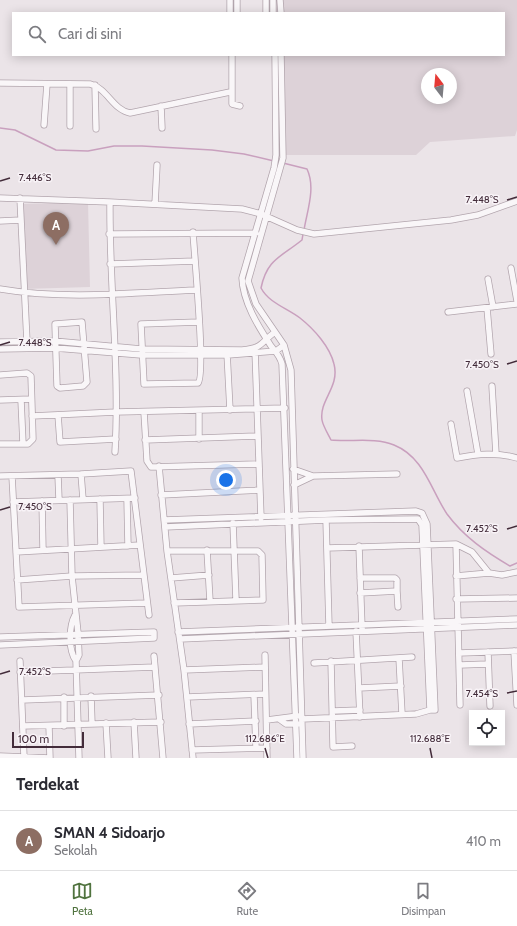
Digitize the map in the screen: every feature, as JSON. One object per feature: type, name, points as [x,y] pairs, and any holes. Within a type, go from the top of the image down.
[{"type":"street","points":[[230,0],[230,12]]},
{"type":"street","points":[[237,0],[237,12]]},
{"type":"street","points":[[266,0],[266,12]]},
{"type":"street","points":[[273,0],[273,12],[281,12],[280,0]]},
{"type":"street","points":[[232,56],[230,92],[232,105],[240,106]]},
{"type":"street","points":[[256,241],[256,233],[274,168],[276,155],[275,56]]},
{"type":"street","points":[[282,56],[282,169],[267,216],[242,278],[243,290],[251,310],[276,351],[282,364],[299,630],[300,721],[303,758]]},
{"type":"street","points":[[0,83],[70,84],[95,86],[103,90],[125,112],[135,112],[230,92]]},
{"type":"street","points":[[44,125],[47,84]]},
{"type":"street","points":[[70,84],[70,126]]},
{"type":"street","points":[[95,86],[96,129]]},
{"type":"street","points":[[161,106],[162,128]]},
{"type":"street","points":[[276,135],[283,135]]},
{"type":"street","points":[[155,204],[157,165]]},
{"type":"street","points":[[0,198],[155,204],[235,209],[267,216],[297,230],[310,234],[451,220],[478,215],[517,200]]},
{"type":"street","points":[[20,198],[27,342]]},
{"type":"street","points":[[110,202],[109,234],[116,412],[115,452]]},
{"type":"street","points":[[0,221],[21,220]]},
{"type":"street","points":[[109,234],[193,232],[256,233]]},
{"type":"street","points":[[193,232],[196,290],[199,322],[201,353],[201,379],[198,383],[145,385],[143,382],[141,352],[141,327],[143,323],[199,322]]},
{"type":"street","points":[[252,254],[249,271],[249,288],[256,304],[284,345],[290,361],[294,469],[291,631],[295,716],[300,721],[297,758]]},
{"type":"street","points":[[110,264],[195,261]]},
{"type":"street","points":[[511,268],[517,301]]},
{"type":"street","points":[[488,280],[491,354]]},
{"type":"street","points":[[0,288],[25,293],[111,294],[196,290]]},
{"type":"street","points":[[448,312],[517,304]]},
{"type":"street","points":[[82,322],[87,382],[85,385],[60,388],[57,386],[54,341],[55,324],[82,322]]},
{"type":"street","points":[[255,351],[275,332]]},
{"type":"street","points":[[0,342],[54,341],[83,347],[114,350],[201,353],[276,351],[284,345]]},
{"type":"street","points":[[0,349],[83,347]]},
{"type":"street","points":[[255,351],[261,518]]},
{"type":"street","points":[[227,353],[230,410]]},
{"type":"street","points":[[0,375],[30,374],[33,439],[28,444],[0,444]]},
{"type":"street","points":[[492,386],[496,454]]},
{"type":"street","points":[[467,390],[478,454]]},
{"type":"street","points":[[0,400],[32,399]]},
{"type":"street","points":[[21,400],[23,444]]},
{"type":"street","points":[[32,416],[116,412],[230,410],[285,407],[292,405]]},
{"type":"street","points":[[199,411],[199,439]]},
{"type":"street","points":[[144,412],[145,440],[149,464],[151,467],[259,464]]},
{"type":"street","points":[[58,415],[60,442],[116,439]]},
{"type":"street","points":[[285,416],[292,416]]},
{"type":"street","points":[[451,424],[457,458],[478,454],[496,454],[517,458]]},
{"type":"street","points":[[145,440],[258,436]]},
{"type":"street","points":[[159,466],[167,551],[184,670],[193,758]]},
{"type":"street","points":[[294,469],[313,476],[397,474]]},
{"type":"street","points":[[0,476],[81,474],[131,470],[149,615]]},
{"type":"street","points":[[81,474],[83,499]]},
{"type":"street","points":[[58,475],[59,500]]},
{"type":"street","points":[[12,476],[16,580],[19,606],[147,603]]},
{"type":"street","points":[[294,485],[313,476]]},
{"type":"street","points":[[161,495],[260,490]]},
{"type":"street","points":[[13,502],[135,498]]},
{"type":"street","points":[[100,499],[101,547]]},
{"type":"street","points":[[127,499],[128,546]]},
{"type":"street","points":[[70,500],[72,576],[75,615],[78,621],[78,655],[76,661]]},
{"type":"street","points":[[42,501],[44,550]]},
{"type":"street","points":[[165,527],[416,511],[425,516],[428,524],[426,544],[430,710],[416,714],[333,718],[300,721],[286,724],[279,719]]},
{"type":"street","points":[[164,520],[233,522],[261,518],[326,520],[416,518],[421,521],[426,544]]},
{"type":"street","points":[[326,520],[329,626]]},
{"type":"street","points":[[233,522],[236,600]]},
{"type":"street","points":[[327,548],[456,544],[472,552],[489,573]]},
{"type":"street","points":[[456,544],[456,599],[460,665],[460,705]]},
{"type":"street","points":[[16,552],[140,545]]},
{"type":"street","points":[[359,546],[361,629],[358,659],[360,717]]},
{"type":"street","points":[[207,550],[210,601]]},
{"type":"street","points":[[167,551],[235,550],[260,552],[262,562],[263,600],[174,603]]},
{"type":"street","points":[[456,576],[489,573],[502,575],[517,572]]},
{"type":"street","points":[[16,580],[72,576],[144,575]]},
{"type":"street","points":[[171,578],[209,575]]},
{"type":"street","points":[[360,578],[395,578],[397,580],[398,607]]},
{"type":"street","points":[[360,593],[397,591]]},
{"type":"street","points":[[456,599],[517,598]]},
{"type":"street","points":[[75,615],[71,622],[71,638],[76,661],[79,758]]},
{"type":"street","points":[[458,625],[517,619]]},
{"type":"street","points":[[299,630],[458,625],[517,625]]},
{"type":"street","points":[[179,636],[291,631],[329,626],[361,629]]},
{"type":"street","points":[[0,637],[154,638],[154,636]]},
{"type":"street","points":[[0,645],[71,638]]},
{"type":"street","points":[[459,653],[515,651],[517,705]]},
{"type":"street","points":[[488,652],[490,706]]},
{"type":"street","points":[[265,655],[268,758]]},
{"type":"street","points":[[154,656],[159,695],[163,758]]},
{"type":"street","points":[[314,663],[358,659],[412,657]]},
{"type":"street","points":[[399,658],[402,714]]},
{"type":"street","points":[[20,661],[24,757]]},
{"type":"street","points":[[331,661],[333,747],[352,746]]},
{"type":"street","points":[[460,665],[488,664]]},
{"type":"street","points":[[20,672],[155,667]]},
{"type":"street","points":[[184,670],[265,667]]},
{"type":"street","points":[[359,688],[401,686]]},
{"type":"street","points":[[254,694],[256,748]]},
{"type":"street","points":[[187,697],[265,694]]},
{"type":"street","points":[[22,700],[91,696],[159,695]]},
{"type":"street","points":[[91,696],[92,724]]},
{"type":"street","points":[[64,697],[64,726]]},
{"type":"street","points":[[333,711],[360,710]]},
{"type":"street","points":[[266,720],[295,716]]},
{"type":"street","points":[[189,724],[256,721]]},
{"type":"street","points":[[134,722],[136,758]]},
{"type":"street","points":[[23,726],[78,726],[92,724],[161,722]]},
{"type":"street","points":[[106,724],[108,758]]},
{"type":"street","points":[[0,756],[50,758],[49,726]]},
{"type":"street","points":[[192,750],[267,748]]},
{"type":"shaded area","points":[[276,0],[517,0],[517,130],[515,136],[430,142],[416,155],[276,155],[276,56],[505,56],[505,12],[276,12]]},
{"type":"shaded area","points":[[88,202],[90,287],[23,289],[21,204]]},
{"type":"waterway","points":[[0,128],[15,130],[56,150],[88,151],[114,146],[142,146],[212,150],[244,154],[274,161]]},
{"type":"waterway","points":[[283,163],[307,169],[310,176],[311,192],[304,230]]},
{"type":"waterway","points":[[303,234],[302,240],[281,255],[271,265],[267,271],[261,288],[269,298],[295,314],[311,327],[329,351],[334,364],[335,372],[332,387],[323,406],[322,420],[331,440],[379,441],[394,445],[404,450],[413,457],[420,466],[441,505],[461,530],[492,555],[510,566],[517,563]]},
{"type":"place","name":"SMAN 4 Sidoarjo","points":[[56,245]]}]
